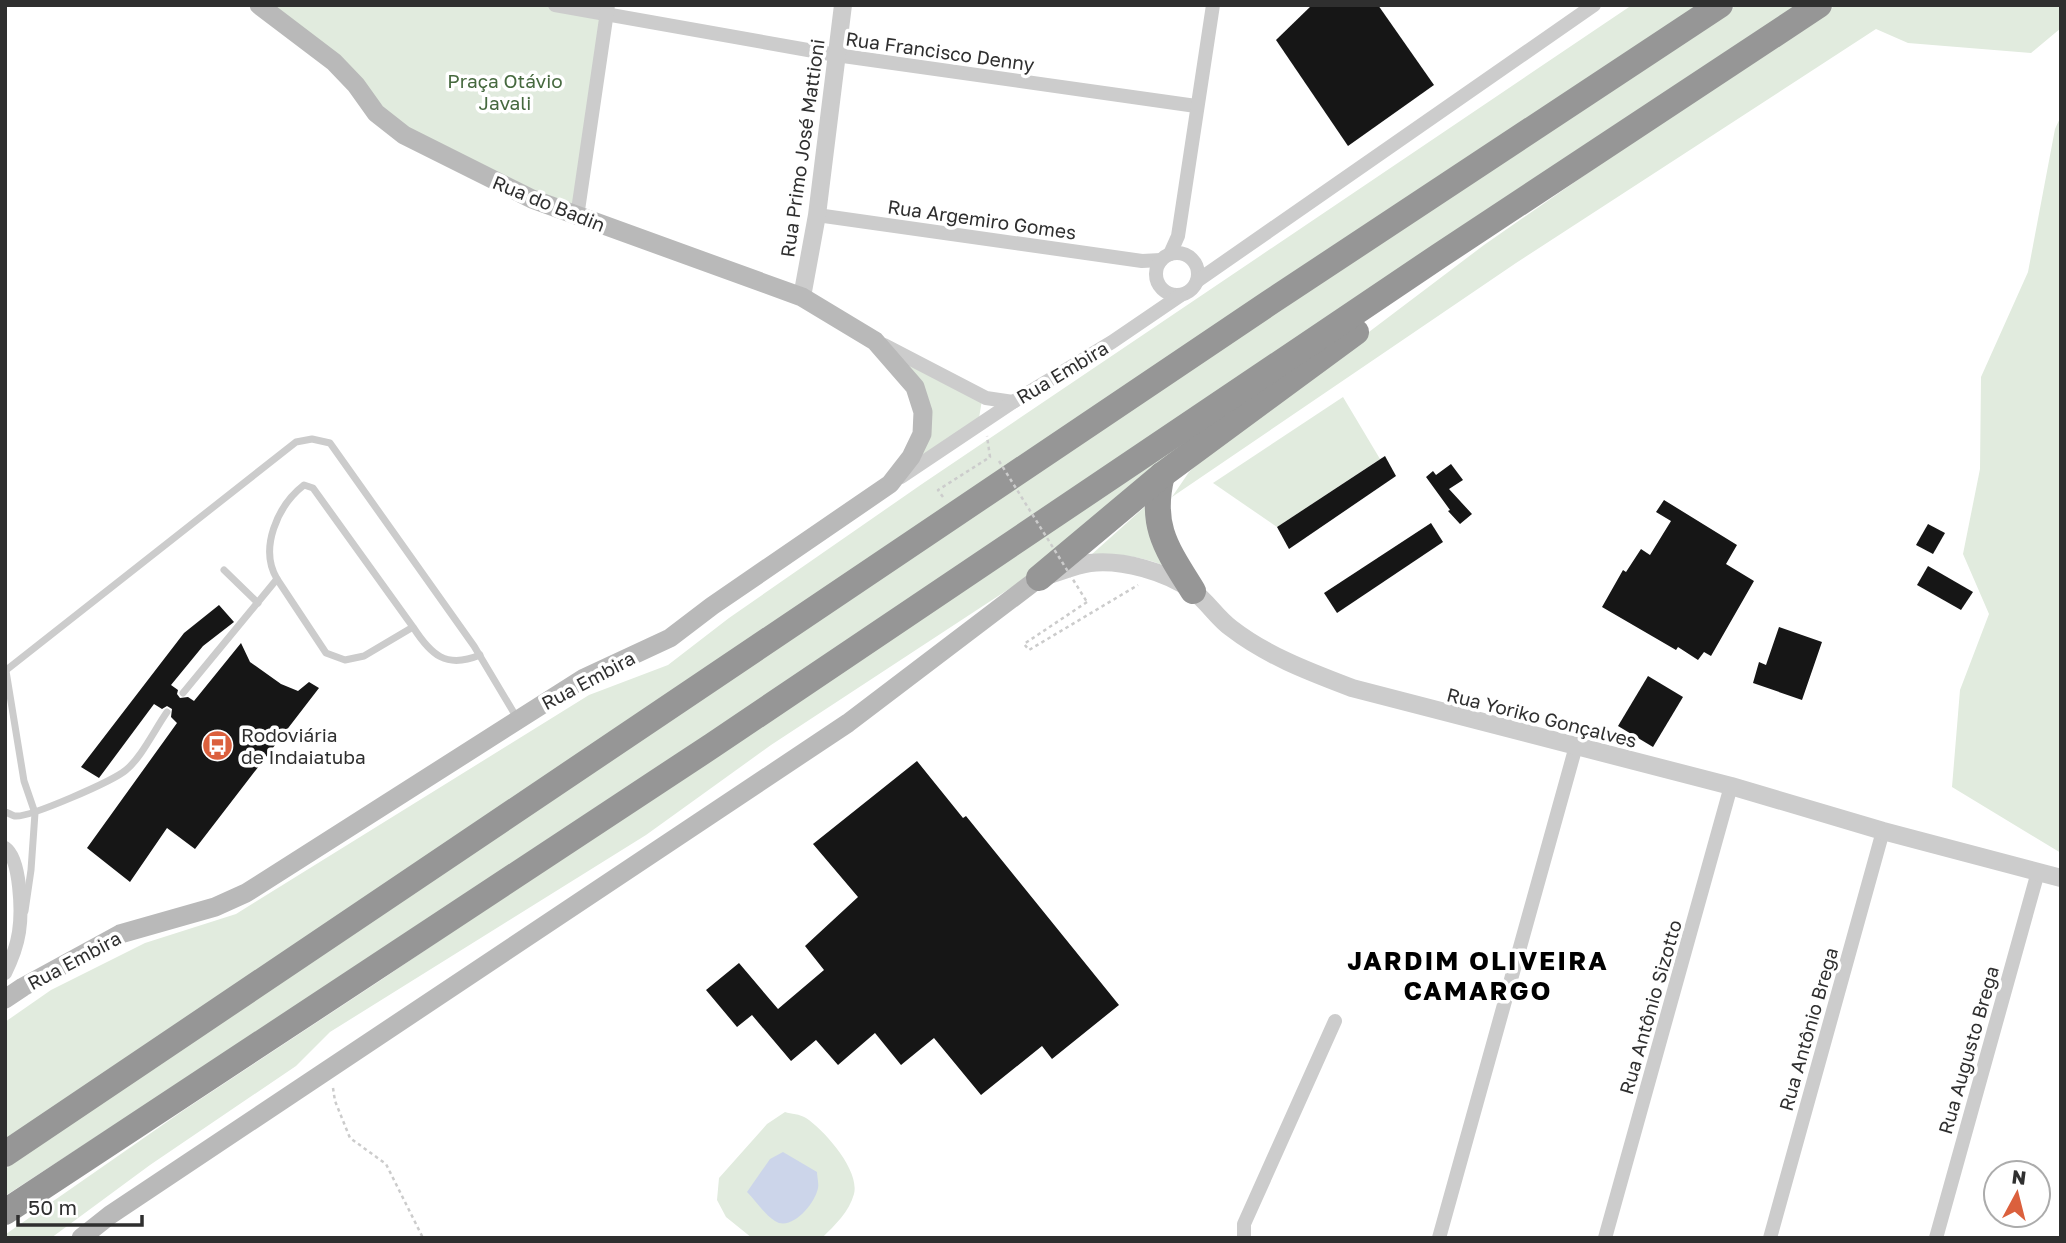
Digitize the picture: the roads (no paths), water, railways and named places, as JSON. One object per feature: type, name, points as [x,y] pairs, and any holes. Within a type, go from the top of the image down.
[{"type":"highway","points":[[5,1151],[82,1102],[1269,303],[1720,5]]},
{"type":"highway","points":[[5,1212],[713,745],[1438,256],[1819,5]]},
{"type":"highway","points":[[1039,578],[1162,475],[1407,295],[1438,256]]},
{"type":"highway","points":[[1162,475],[1156,510],[1159,529],[1192,591]]},
{"type":"highway","points":[[5,1222],[117,1137]]},
{"type":"main road","name":"Rua do Badin","points":[[259,5],[334,62],[389,125],[463,166],[577,217],[734,270],[802,297],[875,341],[915,387],[923,412],[922,434],[911,457],[890,484]]},
{"type":"main road","name":"Rua Embira","points":[[5,999],[120,934],[215,907],[246,893],[584,678],[670,638],[712,606],[890,484]]},
{"type":"main road","points":[[81,1238],[110,1215],[330,1067],[848,723],[1039,578]]},
{"type":"street","name":"Rua Francisco Denny","points":[[555,5],[607,9],[836,55],[1196,106]]},
{"type":"street","name":"Rua Primo José Mattioni","points":[[802,297],[817,215],[843,5]]},
{"type":"street","points":[[1146,317],[1178,236],[1213,5]]},
{"type":"street","points":[[1197,274],[1216,268],[1594,5]]},
{"type":"street","points":[[577,217],[607,9]]},
{"type":"street","name":"Rua Argemiro Gomes","points":[[817,215],[1142,261],[1197,274]]},
{"type":"street","points":[[1166,265],[1167,294],[1181,295]]},
{"type":"street","name":"Rua Embira","points":[[890,484],[1194,287],[1197,274]]},
{"type":"street","name":"Rua do Badin","points":[[875,341],[986,398],[1013,402]]},
{"type":"street","name":"Rua Yoriko Gonçalves","points":[[1039,578],[1088,563],[1124,564],[1157,574],[1192,591],[1231,628],[1267,652],[1305,671],[1365,692],[1731,786],[1883,831],[2061,878]]},
{"type":"street","points":[[1439,1238],[1576,746]]},
{"type":"street","name":"Rua Antônio Sizotto","points":[[1605,1238],[1731,786]]},
{"type":"street","name":"Rua Antônio Brega","points":[[1770,1238],[1883,831]]},
{"type":"street","points":[[5,848],[16,862],[19,890],[19,931],[5,973]]},
{"type":"street","name":"Rua Augusto Brega","points":[[1936,1238],[2038,872]]},
{"type":"street","points":[[1244,1238],[1244,1224],[1335,1021]]},
{"type":"lane","points":[[19,931],[27,901],[36,813],[24,781],[6,671],[296,442],[312,439],[330,443],[480,655],[518,719]]},
{"type":"lane","points":[[413,627],[364,656],[345,660],[326,653],[277,579],[268,558],[278,514],[293,493],[304,485],[313,488],[436,656],[449,660],[468,660],[480,655]]},
{"type":"lane","points":[[224,570],[258,603]]},
{"type":"lane","points":[[183,693],[277,579]]},
{"type":"lane","points":[[5,811],[14,816],[36,813],[110,781],[128,769],[167,712]]},
{"type":"water","points":[[783,1152],[817,1172],[818,1186],[807,1208],[788,1223],[775,1221],[767,1215],[747,1192],[770,1159]]},
{"type":"place","name":"Rodoviária de Indaiatuba","points":[[218,745]]},
{"type":"district","name":"JARDIM OLIVEIRA CAMARGO","points":[[1478,975]]},
{"type":"park label","name":"Praça Otávio Javali","points":[[505,91]]}]
